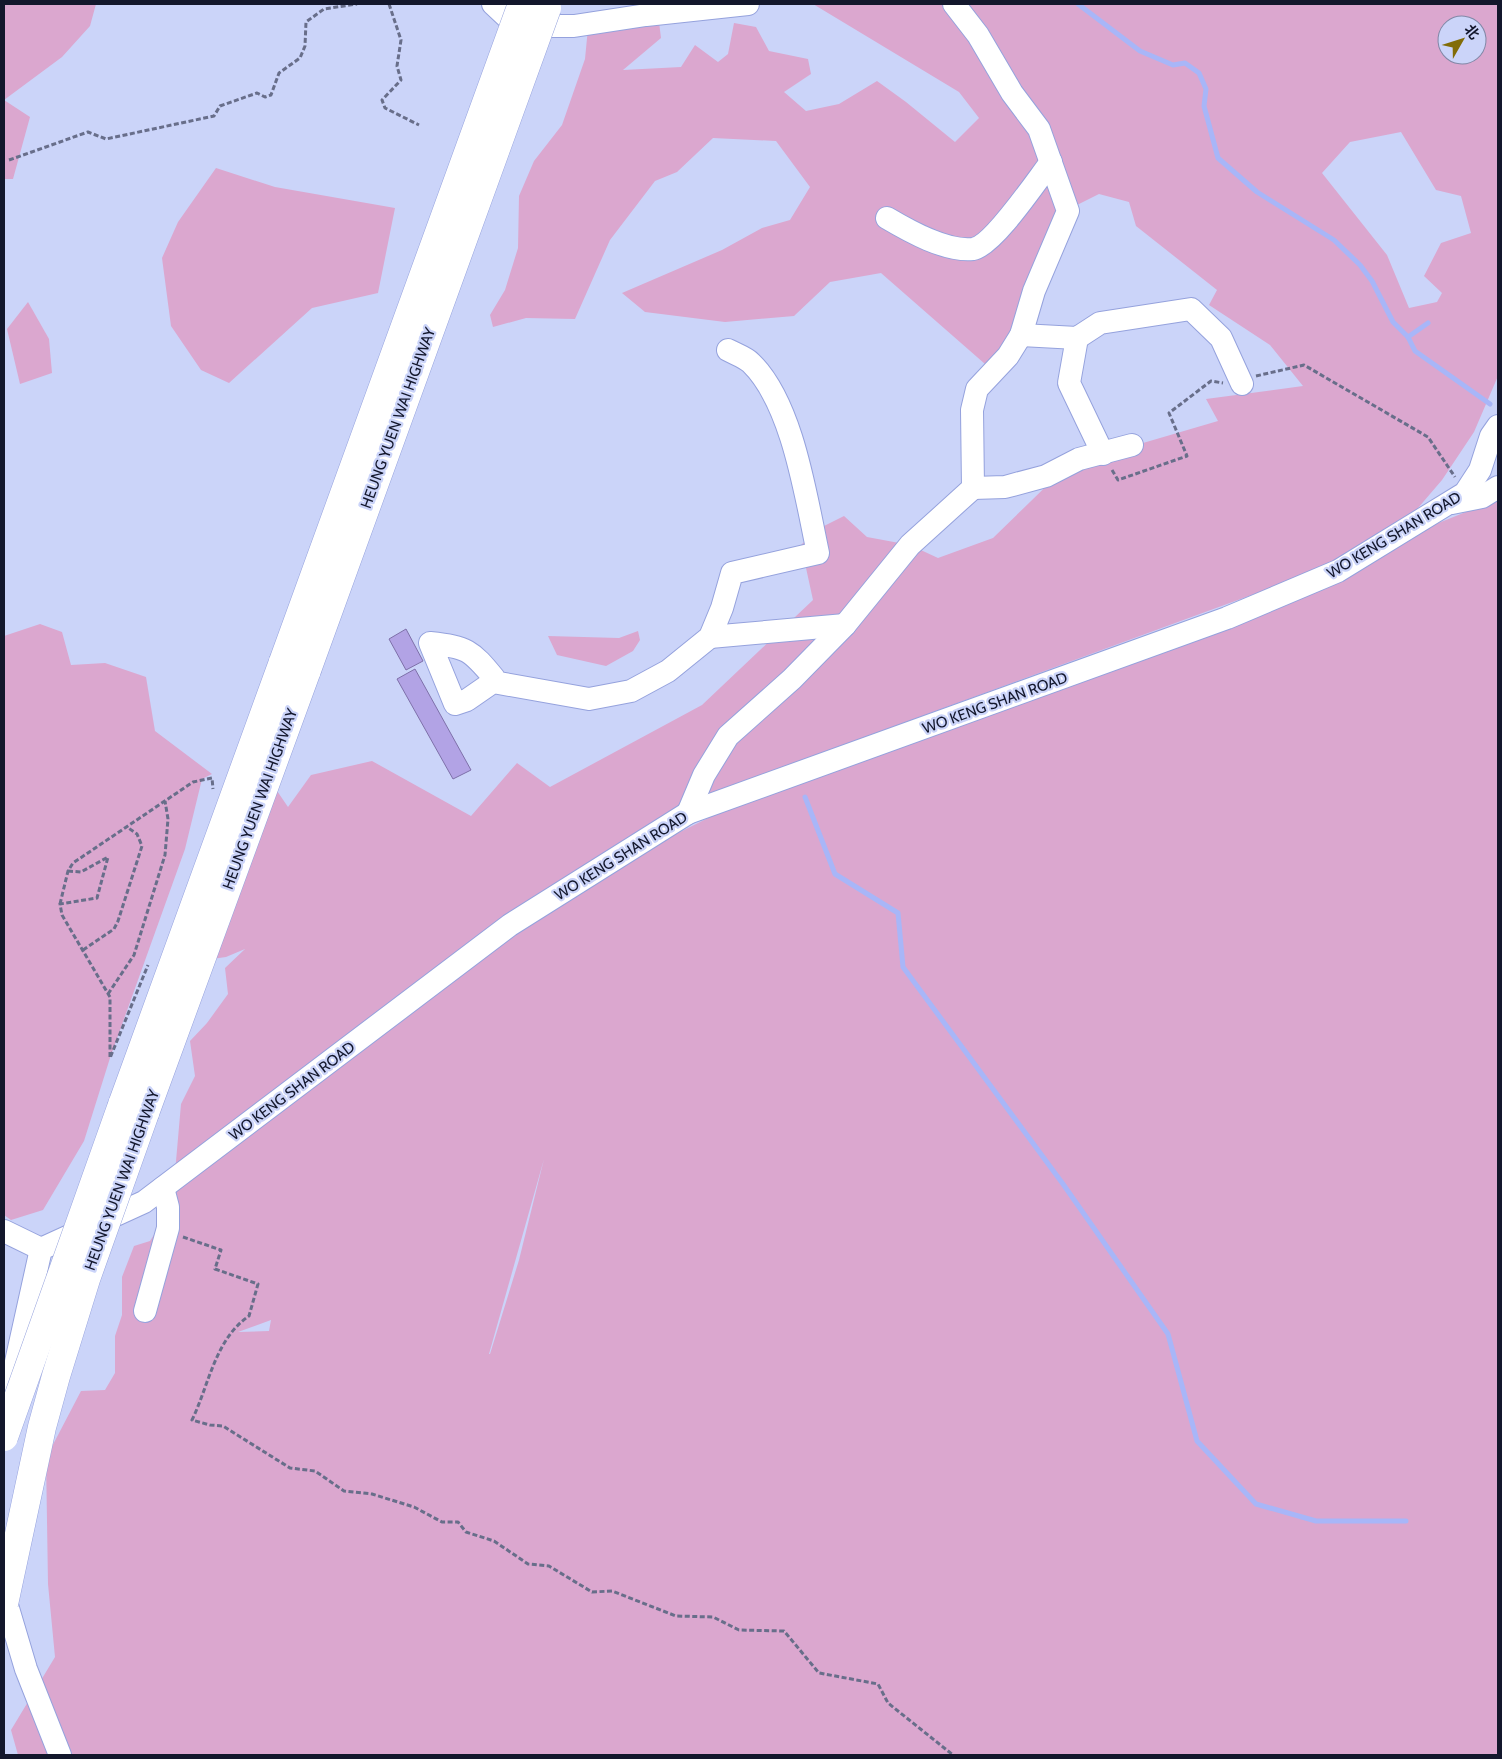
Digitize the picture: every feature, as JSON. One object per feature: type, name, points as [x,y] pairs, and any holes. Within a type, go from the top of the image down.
[{"type":"highway","name":"HEUNG YUEN WAI HIGHWAY","points":[[4,1437],[133,1109],[540,5]]},
{"type":"highway","name":"HEUNG YUEN WAI HIGHWAY","points":[[4,1604],[42,1427],[86,1279],[133,1109]]},
{"type":"street","points":[[493,4],[509,19],[556,26],[574,26],[646,15],[748,4]]},
{"type":"street","points":[[954,4],[978,35],[1012,93],[1039,129],[1068,211],[1034,291],[1022,335],[1008,356],[977,389],[972,410],[973,488]]},
{"type":"street","points":[[887,218],[912,232],[951,247],[974,249],[992,238],[1051,162]]},
{"type":"street","points":[[1022,335],[1077,338],[1100,323],[1191,309],[1221,338],[1242,384]]},
{"type":"street","points":[[1077,338],[1068,383],[1103,454]]},
{"type":"street","points":[[494,682],[589,699],[631,691],[668,671],[710,637],[722,608],[732,573],[818,553],[793,443],[771,390],[751,362],[728,350]]},
{"type":"street","name":"WO KENG SHAN ROAD","points":[[41,1249],[144,1202],[510,925],[688,813],[1227,618],[1338,571],[1458,498],[1489,470],[1491,436],[1498,426]]},
{"type":"street","points":[[688,813],[704,775],[728,736],[792,679],[845,625],[910,545],[973,488],[1005,486],[1046,476],[1079,460],[1132,445]]},
{"type":"street","points":[[1489,470],[1498,456]]},
{"type":"street","points":[[1458,498],[1482,497],[1498,487]]},
{"type":"street","points":[[710,637],[845,625]]},
{"type":"street","points":[[145,1311],[167,1232],[168,1207],[163,1188]]},
{"type":"street","points":[[4,1230],[41,1249],[4,1420]]},
{"type":"street","points":[[4,1595],[26,1670],[60,1755]]},
{"type":"path","points":[[9,160],[88,132],[106,139],[214,116],[220,106],[257,93],[265,97],[271,95],[279,73],[300,58],[304,46],[306,22],[324,9],[356,4]]},
{"type":"path","points":[[389,4],[401,40],[397,66],[401,80],[382,100],[385,108],[419,125]]},
{"type":"path","points":[[1103,454],[1118,480],[1188,456],[1169,413],[1211,382],[1242,384],[1255,376],[1304,365],[1428,437],[1458,498]]},
{"type":"path","points":[[151,959],[110,1058],[108,994],[62,914],[60,904],[68,871],[74,863],[193,782],[212,778],[212,794]]},
{"type":"path","points":[[108,994],[134,955],[165,855],[168,819],[165,801]]},
{"type":"path","points":[[83,950],[114,929],[118,921],[142,846],[137,834],[127,828]]},
{"type":"path","points":[[60,904],[97,898],[108,857],[81,872],[68,871]]},
{"type":"path","points":[[167,1232],[221,1250],[215,1269],[258,1284],[249,1316],[241,1321],[222,1344],[192,1420],[223,1426],[290,1468],[315,1471],[344,1491],[372,1494],[414,1506],[442,1522],[458,1522],[466,1532],[494,1541],[528,1564],[548,1566],[592,1592],[612,1591],[676,1616],[713,1617],[739,1630],[784,1631],[819,1673],[878,1684],[888,1703],[953,1755]]},
{"type":"shaded area","points":[[4,4],[96,4],[90,26],[62,57],[4,100]]},
{"type":"shaded area","points":[[813,4],[1498,4],[1498,376],[1474,432],[1442,480],[1412,515],[1351,553],[1303,576],[773,771],[674,835],[712,816],[1498,499],[1498,1755],[18,1755],[11,1730],[55,1657],[48,1584],[46,1458],[81,1391],[105,1390],[115,1373],[115,1336],[122,1315],[122,1277],[134,1246],[150,1241],[172,1207],[181,1104],[195,1076],[190,1041],[207,1023],[228,994],[225,968],[245,949],[226,957],[212,959],[273,785],[288,807],[311,775],[372,761],[471,816],[517,763],[550,787],[702,705],[813,600],[801,545],[818,529],[844,516],[867,537],[910,545],[938,558],[993,538],[1068,465],[1218,421],[1206,399],[1303,386],[1270,345],[1209,305],[1217,290],[1136,226],[1129,202],[1099,194],[1057,215],[1008,347],[985,364],[881,273],[830,282],[794,316],[725,322],[645,312],[622,293],[722,250],[762,228],[790,220],[810,187],[776,141],[713,138],[677,172],[655,181],[610,240],[575,319],[526,318],[493,327],[490,315],[505,290],[518,248],[519,196],[534,161],[562,125],[585,59],[588,28],[659,22],[661,38],[623,70],[681,67],[695,45],[718,62],[728,54],[734,23],[756,27],[769,51],[808,59],[811,74],[784,92],[806,111],[839,104],[877,81],[955,142],[979,118],[959,92]],"holes":[[[1401,132],[1436,190],[1461,196],[1471,233],[1441,243],[1424,276],[1442,293],[1437,302],[1409,308],[1387,255],[1322,173],[1350,142]],[[544,1159],[519,1260],[489,1354]],[[271,1320],[269,1331],[238,1332]]]},
{"type":"shaded area","points":[[4,100],[30,117],[13,179],[4,179]]},
{"type":"shaded area","points":[[216,168],[275,187],[395,208],[378,293],[312,308],[229,383],[201,370],[171,326],[162,258],[178,222]]},
{"type":"shaded area","points":[[28,302],[49,339],[52,373],[20,384],[7,329]]},
{"type":"shaded area","points":[[40,624],[62,632],[71,665],[105,663],[146,677],[155,731],[212,774],[202,779],[185,849],[110,1058],[84,1141],[43,1210],[11,1220],[4,1215],[4,636]]},
{"type":"shaded area","points":[[638,631],[640,640],[633,651],[606,666],[557,655],[548,636],[619,638]]},
{"type":"building","points":[[406,629],[423,661],[406,670],[389,639]]},
{"type":"building","points":[[415,669],[471,770],[453,779],[397,679]]},
{"type":"waterway","points":[[1078,4],[1140,51],[1173,65],[1185,63],[1199,73],[1206,89],[1204,106],[1218,158],[1257,192],[1334,240],[1360,265],[1372,281],[1393,322],[1408,337],[1415,351],[1490,404]]},
{"type":"waterway","points":[[1408,337],[1428,323]]},
{"type":"waterway","points":[[805,797],[835,874],[898,913],[903,967],[1063,1184],[1168,1334],[1197,1441],[1256,1504],[1316,1521],[1406,1521]]}]
